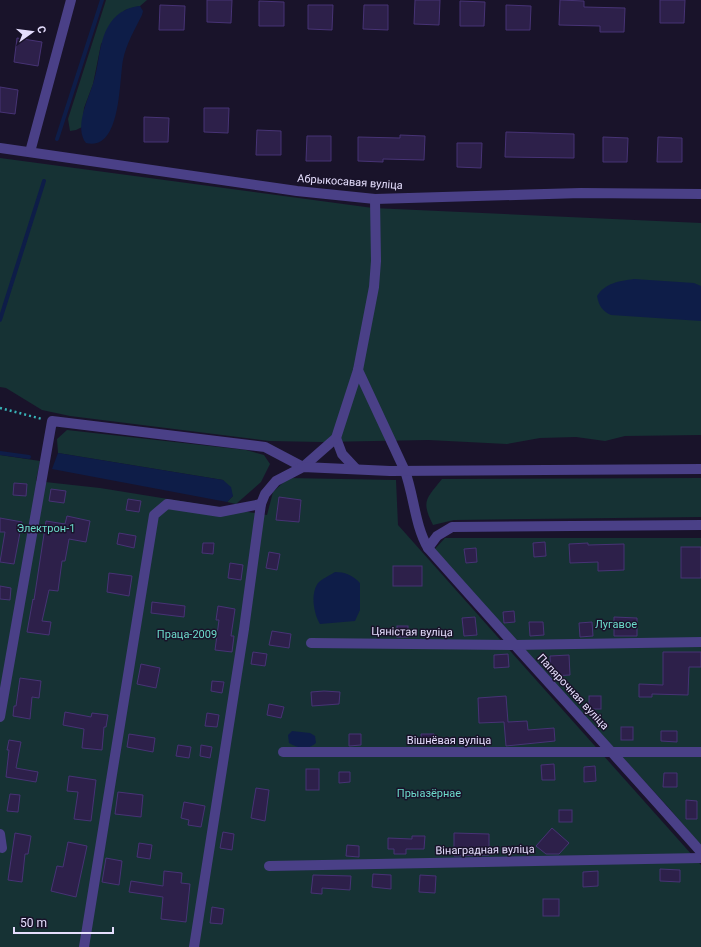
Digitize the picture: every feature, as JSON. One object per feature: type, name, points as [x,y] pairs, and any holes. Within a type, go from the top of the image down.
[{"type":"street","points":[[30,152],[71,0]]},
{"type":"street","name":"Абрыкосавая вуліца","points":[[0,148],[297,192],[375,199],[581,193],[701,194]]},
{"type":"street","points":[[194,947],[244,629],[260,504],[265,494],[276,481],[303,467],[336,438],[358,370],[374,287],[376,261],[375,199]]},
{"type":"street","name":"Папярочная вуліца","points":[[358,370],[405,471],[414,502],[418,527],[428,548],[513,645],[614,753],[701,852]]},
{"type":"street","points":[[0,717],[52,421],[265,447],[303,467],[405,471],[701,469]]},
{"type":"street","points":[[336,438],[342,454],[356,470]]},
{"type":"street","points":[[84,947],[154,515],[167,504],[220,512],[260,504]]},
{"type":"street","points":[[428,548],[437,536],[452,527],[701,525]]},
{"type":"street","name":"Цяністая вуліца","points":[[311,643],[513,645],[701,642]]},
{"type":"street","name":"Вішнёвая вуліца","points":[[284,752],[701,752]]},
{"type":"street","points":[[0,834],[2,848]]},
{"type":"street","name":"Вінаградная вуліца","points":[[269,866],[701,858]]},
{"type":"path","points":[[0,408],[52,421]]},
{"type":"green space","points":[[106,0],[147,0],[140,6],[125,10],[101,44],[93,84],[84,108],[82,127],[70,131],[68,119]]},
{"type":"green space","points":[[0,158],[373,208],[701,223],[701,435],[625,436],[605,441],[576,437],[540,438],[507,444],[428,440],[322,442],[269,441],[70,416],[42,410],[6,388],[0,387]]},
{"type":"green space","points":[[67,430],[246,450],[264,455],[270,464],[261,482],[236,504],[227,502],[233,496],[223,480],[58,453],[57,439]]},
{"type":"green space","points":[[0,455],[40,461],[36,481],[100,488],[267,515],[273,492],[288,478],[396,480],[398,525],[701,865],[701,947],[0,947]]},
{"type":"green space","points":[[701,478],[701,517],[454,520],[433,525],[426,505],[432,491],[442,479]]},
{"type":"green space","name":"Лугавое","points":[[445,538],[701,538],[701,846],[669,808],[433,551]]},
{"type":"water","points":[[140,6],[143,11],[142,15],[128,42],[124,54],[119,98],[112,126],[106,137],[97,143],[86,143],[81,129],[83,114],[93,84],[104,36],[111,22],[117,15],[128,9]]},
{"type":"water","points":[[634,279],[694,283],[701,286],[701,321],[611,315],[605,312],[600,305],[597,296],[600,292],[608,285],[613,283]]},
{"type":"water","points":[[58,453],[223,480],[231,487],[233,496],[227,502],[52,469]]},
{"type":"water","points":[[335,572],[348,574],[360,583],[360,610],[355,621],[320,624],[316,615],[314,593],[318,583]]},
{"type":"water","points":[[292,731],[310,733],[315,736],[316,743],[313,746],[306,748],[292,745],[289,743],[288,735]]},
{"type":"building","points":[[207,0],[232,0],[231,23],[207,22]]},
{"type":"building","points":[[415,0],[440,0],[439,25],[414,24]]},
{"type":"building","points":[[560,0],[584,1],[584,7],[625,8],[624,32],[600,32],[600,26],[559,25]]},
{"type":"building","points":[[660,0],[685,0],[684,23],[660,23]]},
{"type":"building","points":[[259,1],[284,2],[284,26],[259,26]]},
{"type":"building","points":[[460,1],[485,2],[484,26],[460,26]]},
{"type":"building","points":[[160,5],[185,6],[184,30],[159,30]]},
{"type":"building","points":[[308,5],[333,5],[332,30],[308,29]]},
{"type":"building","points":[[364,5],[388,5],[388,30],[363,29]]},
{"type":"building","points":[[506,5],[531,6],[530,30],[506,30]]},
{"type":"building","points":[[17,38],[42,42],[38,66],[14,62]]},
{"type":"building","points":[[0,87],[18,90],[15,114],[0,112]]},
{"type":"building","points":[[204,108],[229,108],[228,133],[204,132]]},
{"type":"building","points":[[144,117],[169,118],[168,142],[144,142]]},
{"type":"building","points":[[257,130],[281,131],[281,155],[256,155]]},
{"type":"building","points":[[506,132],[574,134],[574,158],[505,157]]},
{"type":"building","points":[[400,135],[425,136],[424,160],[383,159],[383,162],[358,161],[358,137],[400,138]]},
{"type":"building","points":[[307,136],[331,136],[331,161],[306,161]]},
{"type":"building","points":[[603,137],[628,138],[627,162],[603,162]]},
{"type":"building","points":[[658,137],[682,138],[682,162],[657,162]]},
{"type":"building","points":[[457,143],[482,143],[481,168],[457,167]]},
{"type":"building","points":[[14,483],[27,484],[26,496],[13,495]]},
{"type":"building","points":[[51,489],[66,491],[64,503],[49,501]]},
{"type":"building","points":[[279,497],[301,500],[299,522],[276,520]]},
{"type":"building","points":[[128,499],[141,501],[139,512],[126,510]]},
{"type":"building","points":[[67,516],[90,521],[86,542],[69,539],[65,561],[62,561],[58,591],[49,590],[42,621],[51,622],[49,635],[27,632],[33,599],[34,600],[46,521],[65,524]]},
{"type":"building","points":[[0,518],[22,522],[14,564],[0,562],[5,532],[0,532]]},
{"type":"building","points":[[119,533],[136,536],[134,548],[117,544]]},
{"type":"building","points":[[545,542],[546,556],[534,557],[533,543]]},
{"type":"building","points":[[203,543],[214,543],[213,554],[202,553]]},
{"type":"building","points":[[588,543],[588,545],[624,544],[624,570],[598,571],[598,562],[570,563],[569,544]]},
{"type":"building","points":[[681,547],[701,547],[701,578],[681,578]]},
{"type":"building","points":[[476,548],[477,562],[466,563],[464,549]]},
{"type":"building","points":[[269,552],[280,554],[277,570],[266,568]]},
{"type":"building","points":[[230,563],[243,565],[241,580],[228,578]]},
{"type":"building","points":[[393,566],[422,566],[422,586],[393,586]]},
{"type":"building","points":[[109,573],[132,576],[129,596],[107,592]]},
{"type":"building","points":[[0,586],[11,588],[10,600],[0,599]]},
{"type":"building","points":[[152,602],[185,606],[184,617],[151,613]]},
{"type":"building","points":[[218,606],[235,609],[231,636],[234,636],[232,652],[215,650],[219,620],[216,620]]},
{"type":"building","points":[[514,611],[515,622],[504,623],[503,612]]},
{"type":"building","points":[[475,617],[477,635],[464,636],[462,618]]},
{"type":"building","points":[[614,617],[637,618],[637,636],[614,636]]},
{"type":"building","points":[[529,622],[543,622],[544,635],[530,636]]},
{"type":"building","points":[[592,622],[593,636],[580,637],[579,623]]},
{"type":"building","points":[[397,626],[408,626],[408,637],[397,637]]},
{"type":"building","points":[[272,631],[291,634],[289,648],[269,645]]},
{"type":"building","points":[[253,652],[267,654],[265,666],[251,664]]},
{"type":"building","points":[[663,652],[701,652],[701,667],[689,667],[688,695],[652,694],[652,697],[639,697],[639,684],[663,685]]},
{"type":"building","points":[[508,654],[509,667],[494,668],[494,655]]},
{"type":"building","points":[[569,655],[570,675],[551,676],[550,656]]},
{"type":"building","points":[[141,664],[160,668],[156,688],[137,684]]},
{"type":"building","points":[[20,678],[41,681],[39,698],[32,697],[30,719],[13,716]]},
{"type":"building","points":[[212,681],[224,682],[222,693],[211,691]]},
{"type":"building","points":[[311,692],[340,692],[339,704],[312,706]]},
{"type":"building","points":[[506,696],[508,722],[527,721],[528,730],[554,728],[555,741],[506,746],[504,722],[479,723],[478,698]]},
{"type":"building","points":[[589,696],[601,696],[601,709],[589,709]]},
{"type":"building","points":[[269,704],[284,707],[281,718],[267,715]]},
{"type":"building","points":[[65,712],[91,717],[92,713],[108,715],[106,727],[104,727],[102,750],[82,748],[84,729],[63,725]]},
{"type":"building","points":[[207,713],[219,715],[217,727],[205,726]]},
{"type":"building","points":[[621,727],[633,727],[633,740],[621,740]]},
{"type":"building","points":[[661,731],[677,731],[677,742],[661,741]]},
{"type":"building","points":[[129,734],[155,738],[153,752],[127,747]]},
{"type":"building","points":[[349,734],[361,734],[361,745],[349,746]]},
{"type":"building","points":[[421,734],[434,734],[434,744],[422,745]]},
{"type":"building","points":[[9,740],[21,742],[16,768],[38,772],[36,782],[6,777]]},
{"type":"building","points":[[178,745],[191,747],[189,758],[176,756]]},
{"type":"building","points":[[201,745],[212,747],[210,758],[200,756]]},
{"type":"building","points":[[554,764],[555,780],[542,780],[541,765]]},
{"type":"building","points":[[595,766],[596,781],[584,782],[584,767]]},
{"type":"building","points":[[306,769],[319,769],[319,790],[306,790]]},
{"type":"building","points":[[339,772],[350,772],[350,782],[339,783]]},
{"type":"building","points":[[664,773],[677,773],[677,787],[663,787]]},
{"type":"building","points":[[69,776],[96,780],[91,821],[74,819],[78,792],[67,791]]},
{"type":"building","points":[[256,788],[269,790],[265,821],[251,818]]},
{"type":"building","points":[[118,792],[143,795],[141,817],[115,814]]},
{"type":"building","points":[[10,794],[20,795],[18,812],[7,811]]},
{"type":"building","points":[[686,800],[697,801],[697,819],[686,819]]},
{"type":"building","points":[[184,802],[205,806],[201,827],[188,825],[189,820],[181,818]]},
{"type":"building","points":[[559,810],[572,810],[572,822],[559,822]]},
{"type":"building","points":[[552,828],[569,843],[559,854],[546,854],[536,846]]},
{"type":"building","points":[[223,832],[234,834],[232,850],[220,848]]},
{"type":"building","points":[[15,833],[31,836],[28,854],[25,854],[22,882],[8,880]]},
{"type":"building","points":[[454,833],[489,834],[489,855],[454,856]]},
{"type":"building","points":[[412,836],[425,836],[424,849],[406,849],[406,854],[394,854],[394,849],[388,849],[388,838],[412,839]]},
{"type":"building","points":[[68,842],[87,846],[76,897],[51,891],[57,866],[63,867]]},
{"type":"building","points":[[139,843],[152,845],[150,859],[137,857]]},
{"type":"building","points":[[347,845],[359,846],[359,857],[346,856]]},
{"type":"building","points":[[106,858],[122,861],[119,885],[102,882]]},
{"type":"building","points":[[660,869],[680,870],[680,882],[660,881]]},
{"type":"building","points":[[164,871],[182,873],[181,883],[190,884],[186,922],[161,919],[163,897],[129,892],[131,881],[163,886]]},
{"type":"building","points":[[598,871],[598,886],[583,887],[583,872]]},
{"type":"building","points":[[373,874],[391,875],[391,889],[372,887]]},
{"type":"building","points":[[313,875],[351,876],[350,890],[322,888],[322,894],[311,893]]},
{"type":"building","points":[[420,875],[436,876],[435,893],[419,892]]},
{"type":"building","points":[[543,899],[559,899],[559,916],[543,916]]},
{"type":"building","points":[[212,907],[224,909],[222,924],[210,923]]},
{"type":"waterway","points":[[57,139],[102,0]]},
{"type":"waterway","points":[[0,320],[44,181]]},
{"type":"waterway","points":[[0,453],[29,457]]},
{"type":"park label","name":"Электрон-1","points":[[46,528]]},
{"type":"park label","name":"Праца-2009","points":[[187,634]]},
{"type":"park label","name":"Прыазёрнае","points":[[429,793]]}]
